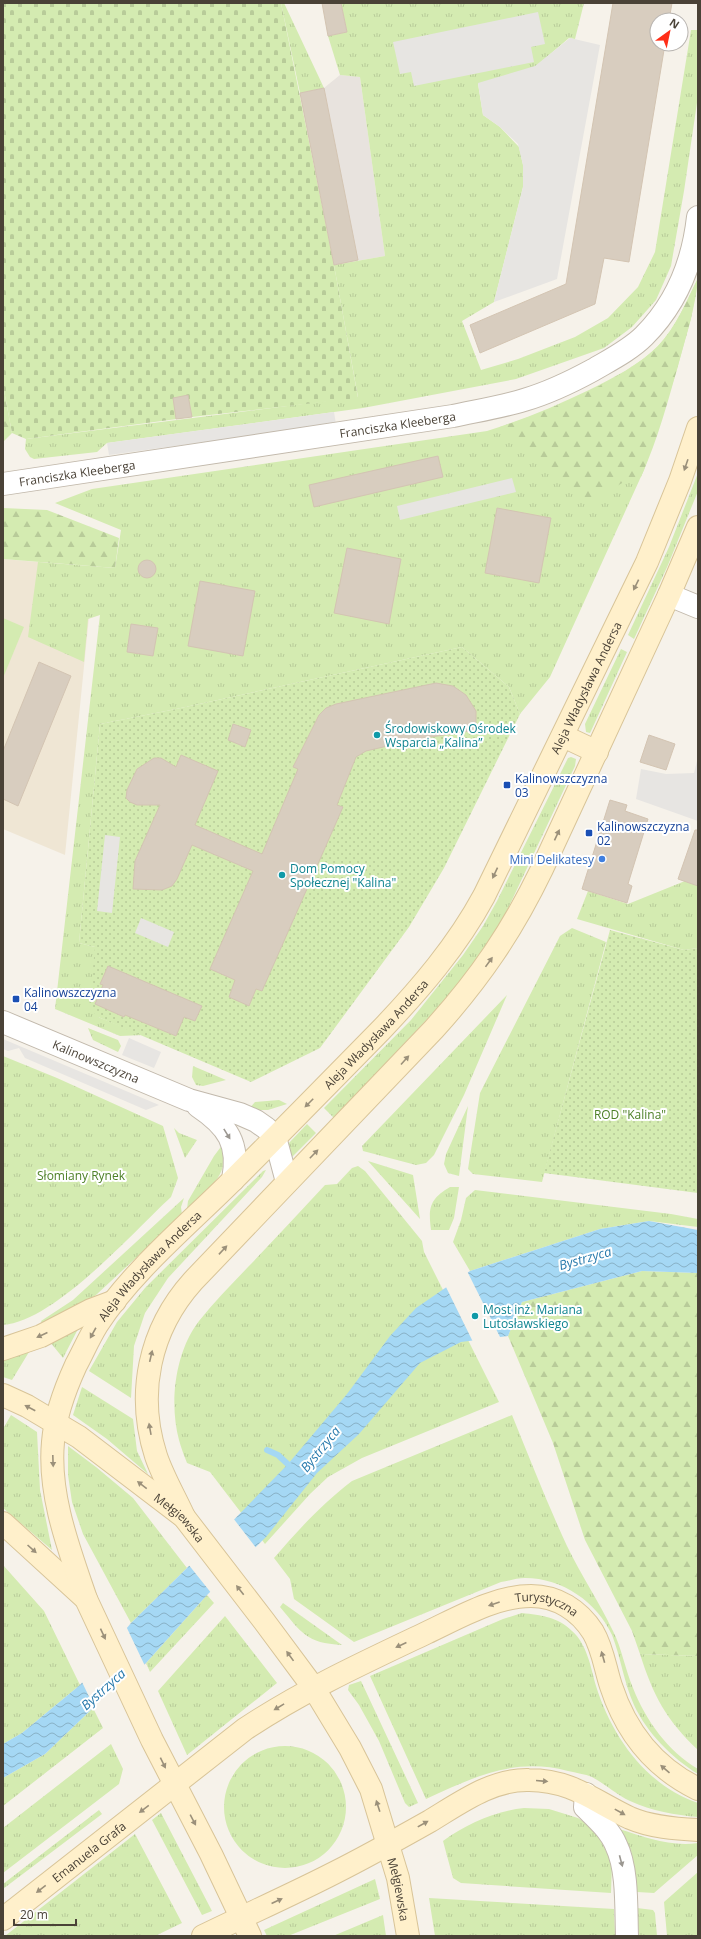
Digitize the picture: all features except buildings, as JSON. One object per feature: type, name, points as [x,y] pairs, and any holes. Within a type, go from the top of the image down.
[{"type":"main road","name":"Aleja Władysława Andersa","points":[[86,1599],[66,1540],[54,1477],[53,1441],[66,1390],[76,1365],[97,1324],[139,1272],[233,1180],[396,1015],[452,948],[480,903],[650,555],[680,481],[698,428]]},
{"type":"main road","points":[[184,1517],[157,1458],[150,1429],[146,1395],[153,1350],[166,1318],[185,1290],[434,1029],[486,968],[526,903],[669,596],[698,527]]},
{"type":"main road","points":[[562,736],[597,752]]},
{"type":"main road","points":[[3,1349],[41,1336],[90,1310],[115,1301]]},
{"type":"main road","name":"Mełgiewska","points":[[3,1395],[57,1423],[103,1454],[184,1517],[264,1621],[313,1687],[350,1748],[372,1789],[398,1878],[408,1936]]},
{"type":"main road","points":[[3,1523],[86,1599],[152,1740],[246,1927]]},
{"type":"main road","name":"Turystyczna","points":[[175,1786],[245,1729],[313,1687],[486,1606],[519,1597],[548,1598],[572,1609],[582,1618],[599,1645],[611,1686],[621,1712],[631,1730],[642,1745],[670,1773],[698,1790]]},
{"type":"main road","points":[[203,1936],[246,1927],[334,1873],[389,1844],[456,1804],[499,1784],[514,1780],[548,1781],[567,1786],[644,1823],[666,1828],[698,1830]]},
{"type":"main road","name":"Emanuela Grafa","points":[[3,1919],[175,1786]]},
{"type":"street","name":"Franciszka Kleeberga","points":[[3,484],[453,416],[524,400],[553,390],[613,359],[643,337],[665,311],[681,284],[692,253],[698,217]]},
{"type":"street","points":[[669,596],[698,607]]},
{"type":"street","name":"Kalinowszczyzna","points":[[3,1022],[188,1100],[240,1114],[256,1121],[275,1137]]},
{"type":"street","name":"Kalinowszczyzna","points":[[188,1100],[214,1116],[226,1131],[234,1145],[236,1163],[233,1180]]},
{"type":"street","points":[[275,1137],[288,1182]]},
{"type":"street","points":[[586,1794],[585,1807],[604,1826],[616,1845],[623,1869],[627,1936]]},
{"type":"shaded area","points":[[538,12],[545,44],[531,47],[534,62],[414,86],[411,72],[400,74],[393,42]]},
{"type":"shaded area","points":[[570,38],[600,45],[557,279],[494,302],[523,187],[523,165],[518,144],[500,127],[483,115],[478,83],[535,66]]},
{"type":"shaded area","points":[[340,75],[360,77],[385,256],[334,265],[300,93],[324,88]]},
{"type":"shaded area","points":[[334,412],[336,424],[109,455],[107,443]]},
{"type":"shaded area","points":[[512,478],[516,492],[400,520],[397,506]]},
{"type":"shaded area","points":[[3,559],[94,567],[65,855],[3,829]]},
{"type":"shaded area","points":[[698,757],[698,821],[636,799],[641,769],[666,774],[694,773]]},
{"type":"shaded area","points":[[105,835],[120,837],[112,913],[97,911]]},
{"type":"shaded area","points":[[141,918],[174,932],[168,947],[135,933]]},
{"type":"shaded area","points":[[129,1038],[161,1052],[154,1068],[122,1055]]},
{"type":"shaded area","points":[[3,1039],[159,1105],[146,1110],[25,1058],[19,1048],[8,1051],[3,1049]]},
{"type":"green space","points":[[3,3],[281,3],[334,265],[358,398],[192,417],[26,439],[12,433],[3,385]]},
{"type":"green space","points":[[281,3],[284,3],[324,88],[300,93]]},
{"type":"green space","points":[[341,3],[584,3],[575,39],[569,38],[535,67],[478,84],[483,115],[500,127],[519,147],[523,165],[523,187],[494,302],[462,321],[481,370],[518,359],[575,337],[608,318],[638,287],[655,252],[687,52],[689,52],[691,30],[698,30],[698,96],[684,191],[671,266],[656,300],[632,327],[604,348],[516,379],[363,408],[107,443],[97,452],[34,459],[30,457],[25,449],[26,439],[358,397],[334,265],[385,256],[360,77],[340,75],[328,36],[347,32]]},
{"type":"green space","points":[[698,278],[691,319],[676,373],[644,470],[550,677],[520,714],[509,687],[462,647],[100,724],[79,943],[95,947],[98,1017],[143,1035],[120,1036],[55,1009],[100,615],[88,619],[84,662],[28,637],[38,562],[115,568],[121,530],[55,503],[92,489],[487,431],[513,422],[589,390],[616,376],[651,353],[664,339],[681,313]]},
{"type":"green space","points":[[698,278],[691,318],[672,388],[658,433],[641,477],[629,479],[588,503],[500,427],[562,404],[584,394],[606,383],[644,359],[658,346],[670,331],[681,314]]},
{"type":"green space","points":[[3,385],[12,433],[3,442]]},
{"type":"green space","points":[[698,473],[698,491],[668,565],[634,639],[628,635],[669,547]]},
{"type":"green space","points":[[3,508],[47,510],[119,538],[115,568],[3,559]]},
{"type":"green space","points":[[3,618],[24,627],[3,678]]},
{"type":"green space","points":[[462,647],[509,687],[520,714],[444,868],[409,927],[320,1048],[251,1082],[98,1017],[89,1007],[95,947],[79,943],[100,724]]},
{"type":"green space","points":[[621,649],[627,652],[590,733],[586,732],[585,724]]},
{"type":"green space","points":[[571,757],[576,759],[575,766],[505,915],[487,946],[448,997],[334,1118],[324,1108],[411,1020],[463,955],[483,926],[497,901],[568,758]]},
{"type":"green space","points":[[685,881],[698,886],[698,948],[684,950],[577,919],[588,891],[628,904]]},
{"type":"green space","points":[[572,928],[606,942],[542,1182],[473,1174],[468,1169],[480,1093],[560,936]]},
{"type":"green space","name":"ROD \"Kalina\"","points":[[610,930],[684,950],[698,948],[698,1193],[544,1173]]},
{"type":"green space","points":[[507,995],[464,1095],[434,1155],[426,1163],[416,1165],[363,1151],[362,1146]]},
{"type":"green space","points":[[88,1028],[118,1040],[121,1046],[118,1052],[93,1040]]},
{"type":"green space","name":"Słomiany Rynek","points":[[3,1056],[57,1078],[163,1126],[178,1178],[171,1197],[92,1273],[46,1308],[24,1320],[3,1325]]},
{"type":"green space","points":[[193,1066],[226,1080],[203,1086],[196,1085],[192,1077]]},
{"type":"green space","points":[[279,1100],[287,1104],[268,1110],[248,1110],[255,1102]]},
{"type":"green space","points":[[468,1106],[459,1176],[448,1173],[444,1164],[446,1154]]},
{"type":"green space","points":[[307,1124],[316,1133],[288,1161],[288,1144]]},
{"type":"green space","points":[[174,1128],[179,1133],[197,1140],[185,1158]]},
{"type":"green space","points":[[223,1144],[223,1165],[220,1174],[216,1181],[187,1209],[188,1201],[214,1156]]},
{"type":"green space","points":[[368,1161],[413,1175],[420,1219]]},
{"type":"green space","points":[[358,1166],[365,1171],[422,1241],[424,1252],[499,1402],[362,1458],[328,1477],[310,1494],[265,1544],[210,1472],[187,1463],[176,1426],[175,1394],[179,1363],[184,1347],[191,1333],[217,1300],[325,1185],[337,1184],[352,1168]]},
{"type":"green space","points":[[266,1170],[262,1177],[168,1278],[145,1313],[134,1346],[131,1398],[89,1371],[117,1322],[145,1288],[263,1171]]},
{"type":"green space","points":[[450,1187],[459,1187],[454,1218],[449,1230],[431,1230],[430,1209],[432,1204],[443,1191]]},
{"type":"green space","points":[[475,1190],[671,1214],[698,1219],[698,1227],[649,1221],[600,1229],[470,1271],[453,1242],[461,1220],[466,1198]]},
{"type":"green space","points":[[184,1198],[181,1207],[182,1215],[96,1295],[70,1312],[43,1326],[41,1321],[73,1300]]},
{"type":"green space","points":[[642,1271],[698,1273],[698,1656],[640,1654],[632,1631],[585,1540],[553,1443],[508,1336],[522,1302]]},
{"type":"green space","points":[[78,1329],[63,1358],[50,1342]]},
{"type":"green space","points":[[29,1352],[12,1380],[3,1377],[3,1360]]},
{"type":"green space","points":[[82,1387],[133,1419],[137,1451],[148,1474],[107,1439],[73,1415]]},
{"type":"green space","points":[[11,1415],[37,1432],[40,1490],[52,1550],[3,1508],[3,1429]]},
{"type":"green space","points":[[512,1415],[567,1546],[608,1620],[616,1638],[630,1681],[644,1712],[668,1744],[687,1762],[698,1769],[698,1774],[670,1753],[653,1735],[634,1705],[612,1635],[605,1623],[588,1602],[565,1587],[539,1579],[522,1578],[501,1582],[354,1642],[294,1599],[290,1579],[274,1558],[311,1517],[341,1490],[352,1481]]},
{"type":"green space","points":[[68,1446],[133,1498],[187,1568],[131,1623],[83,1534],[72,1502],[68,1475]]},
{"type":"green space","points":[[3,1565],[44,1611],[80,1685],[22,1733],[3,1744]]},
{"type":"green space","points":[[207,1595],[214,1603],[150,1672],[146,1663]]},
{"type":"green space","points":[[283,1603],[342,1645],[320,1642],[306,1635],[294,1624],[280,1607]]},
{"type":"green space","points":[[522,1613],[542,1616],[555,1620],[567,1626],[577,1636],[585,1649],[603,1705],[611,1723],[622,1741],[647,1772],[679,1795],[698,1803],[698,1817],[672,1814],[655,1810],[625,1799],[592,1777],[548,1767],[530,1766],[495,1772],[461,1783],[426,1799],[370,1676],[503,1619]]},
{"type":"green space","points":[[225,1616],[277,1683],[187,1755],[158,1691]]},
{"type":"green space","points":[[640,1654],[698,1656],[698,1750],[677,1728],[662,1706],[650,1682]]},
{"type":"green space","points":[[361,1681],[418,1803],[409,1807],[405,1803],[379,1741],[359,1705],[348,1690],[349,1685]]},
{"type":"green space","points":[[93,1708],[103,1728],[3,1806],[3,1778],[45,1754]]},
{"type":"green space","points":[[111,1744],[123,1769],[119,1784],[3,1873],[3,1828]]},
{"type":"green space","points":[[285,1746],[297,1747],[308,1751],[319,1756],[328,1764],[336,1773],[341,1784],[345,1795],[345,1819],[341,1830],[336,1841],[328,1850],[319,1858],[308,1863],[297,1867],[285,1868],[273,1867],[262,1863],[251,1858],[242,1850],[234,1841],[229,1830],[225,1819],[224,1807],[225,1795],[229,1784],[234,1773],[242,1764],[251,1756],[262,1751],[273,1747]]},
{"type":"green space","points":[[524,1808],[549,1809],[578,1818],[595,1829],[612,1863],[611,1893],[461,1883],[453,1878],[443,1841],[461,1829],[481,1819],[502,1812]]},
{"type":"green space","points":[[99,1810],[102,1814],[3,1889],[3,1884]]},
{"type":"green space","points":[[161,1813],[212,1911],[202,1915],[152,1820]]},
{"type":"green space","points":[[619,1829],[648,1838],[678,1844],[698,1843],[698,1855],[654,1893],[637,1892],[631,1851]]},
{"type":"green space","points":[[135,1834],[182,1923],[155,1936],[5,1936]]},
{"type":"green space","points":[[698,1872],[698,1936],[667,1936],[664,1902]]},
{"type":"green space","points":[[375,1879],[380,1899],[288,1936],[267,1936],[264,1930]]},
{"type":"green space","points":[[429,1898],[614,1909],[615,1936],[435,1936]]},
{"type":"green space","points":[[637,1908],[653,1910],[655,1913],[657,1936],[639,1936]]},
{"type":"green space","points":[[383,1915],[386,1936],[333,1936]]},
{"type":"water","name":"Bystrzyca","points":[[649,1221],[698,1230],[698,1273],[642,1271],[522,1302],[508,1336],[461,1342],[420,1363],[359,1434],[317,1473],[266,1537],[207,1595],[146,1663],[93,1708],[45,1754],[3,1778],[3,1744],[22,1733],[80,1685],[131,1623],[187,1568],[288,1464],[347,1394],[390,1336],[416,1308],[470,1271],[600,1229]]},
{"type":"pier","points":[[467,1271],[501,1339],[473,1342],[445,1285]]},
{"type":"pier","points":[[233,1518],[257,1549],[212,1594],[188,1564]]},
{"type":"pier","points":[[126,1626],[145,1666],[95,1709],[81,1680]]},
{"type":"waterway","name":"Bystrzyca","points":[[267,1450],[278,1455],[293,1469]]},
{"type":"place","name":"Środowiskowy Ośrodek Wsparcia „Kalina”","points":[[377,735]]},
{"type":"place","name":"Kalinowszczyzna 03","points":[[507,785]]},
{"type":"place","name":"Kalinowszczyzna 02","points":[[589,833]]},
{"type":"place","name":"Mini Delikatesy","points":[[602,859]]},
{"type":"place","name":"Dom Pomocy Społecznej \"Kalina\"","points":[[282,875]]},
{"type":"place","name":"Kalinowszczyzna 04","points":[[16,999]]},
{"type":"place","name":"Most inż. Mariana Lutosławskiego","points":[[475,1316]]}]
